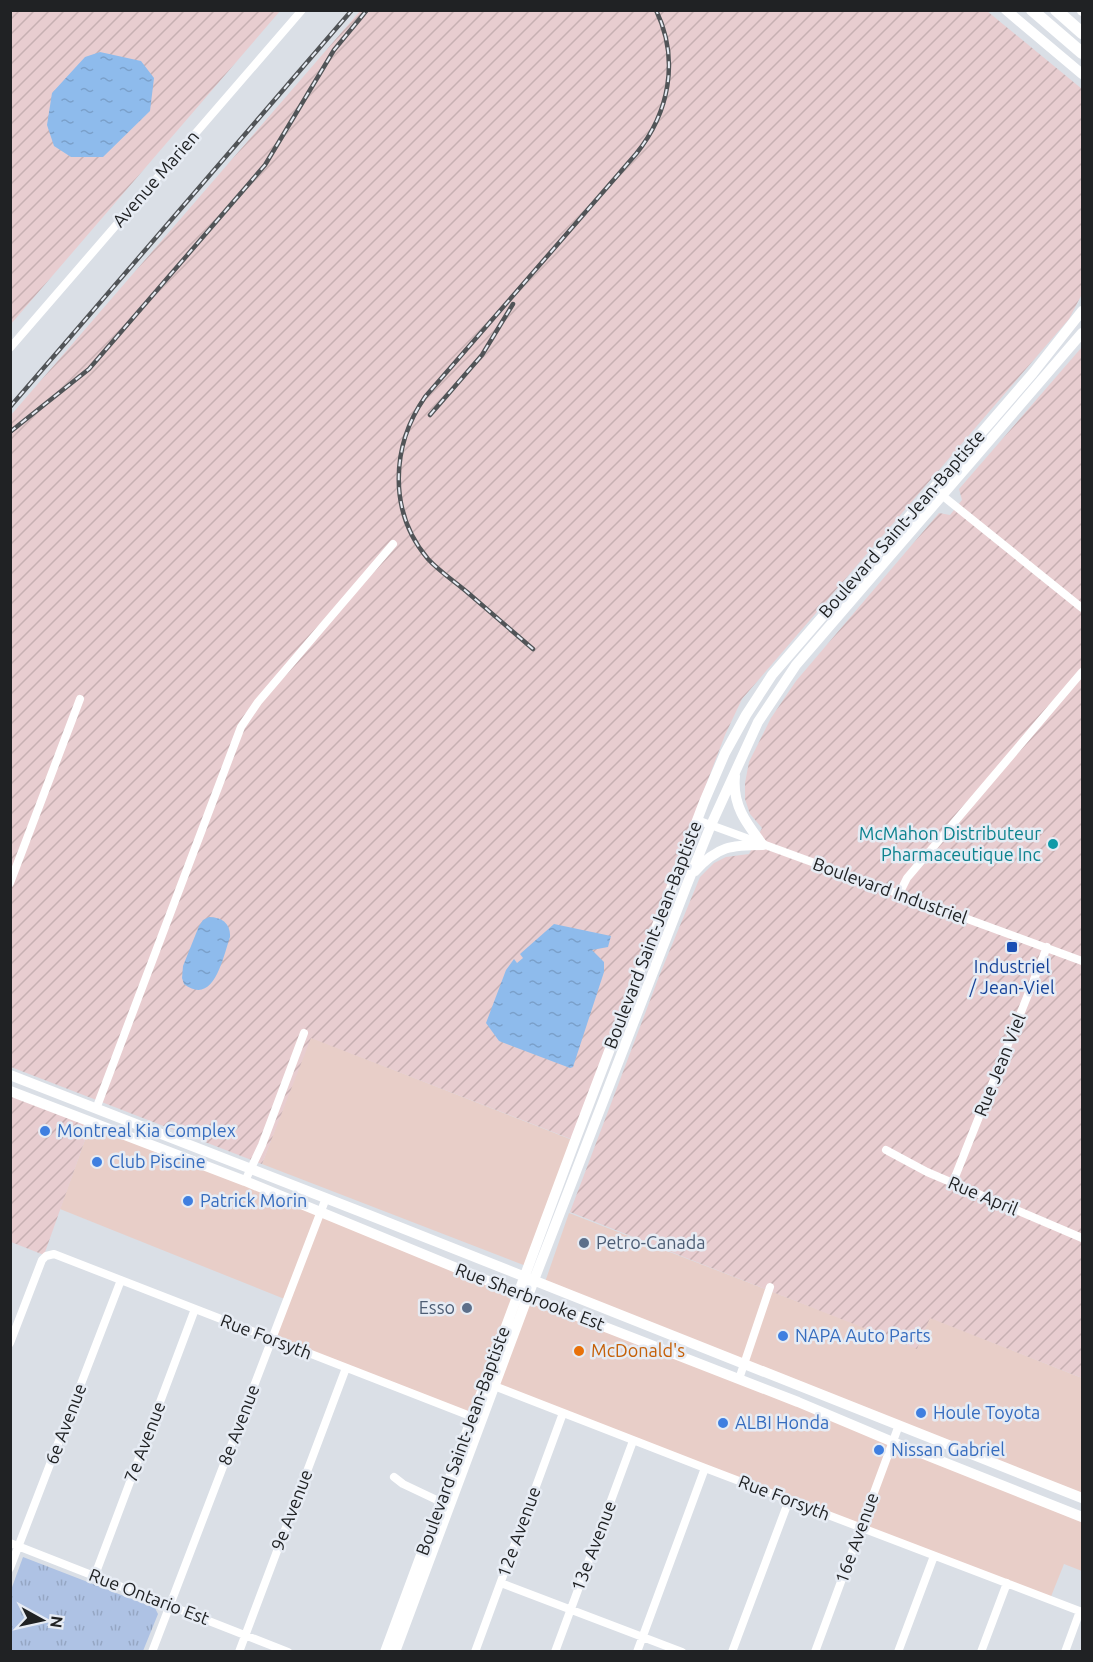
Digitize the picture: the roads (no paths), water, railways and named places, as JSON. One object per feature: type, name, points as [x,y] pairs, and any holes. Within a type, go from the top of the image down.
[{"type":"highway","points":[[1032,10],[1083,52]]},
{"type":"highway","points":[[1056,10],[1083,33]]},
{"type":"main road","points":[[1006,10],[1083,74]]},
{"type":"main road","name":"Boulevard Saint-Jean-Baptiste","points":[[529,1279],[588,1142],[711,825],[758,722],[796,665],[1083,311]]},
{"type":"main road","name":"Boulevard Saint-Jean-Baptiste","points":[[385,1652],[445,1504],[529,1279],[588,1104],[725,753],[772,675],[1083,333]]},
{"type":"main road","points":[[739,761],[735,778],[735,793],[739,809],[764,845]]},
{"type":"main road","points":[[686,886],[695,870],[706,859],[726,847],[764,845]]},
{"type":"main road","points":[[638,977],[649,982]]},
{"type":"main road","name":"Rue Sherbrooke Est","points":[[10,1075],[1083,1498]]},
{"type":"main road","name":"Rue Sherbrooke Est","points":[[10,1091],[245,1182],[893,1442],[1081,1513]]},
{"type":"main road","points":[[588,1104],[600,1109]]},
{"type":"main road","points":[[91,1123],[96,1109]]},
{"type":"main road","points":[[576,1138],[588,1142]]},
{"type":"main road","points":[[170,1154],[176,1140]]},
{"type":"main road","points":[[203,1166],[207,1152]]},
{"type":"main road","points":[[410,1249],[417,1234]]},
{"type":"main road","points":[[660,1347],[666,1332]]},
{"type":"main road","points":[[798,1402],[804,1388]]},
{"type":"main road","points":[[844,1421],[850,1406]]},
{"type":"main road","name":"Boulevard Saint-Jean-Baptiste","points":[[395,1652],[445,1504]]},
{"type":"street","name":"Avenue Marien","points":[[10,348],[302,10]]},
{"type":"street","points":[[938,492],[1083,608]]},
{"type":"street","points":[[96,1109],[241,727],[258,702],[393,544]]},
{"type":"street","points":[[899,894],[907,878],[1083,672]]},
{"type":"street","points":[[10,883],[80,699]]},
{"type":"street","name":"Boulevard Industriel","points":[[697,820],[1083,961]]},
{"type":"street","name":"Rue Jean Viel","points":[[953,1182],[1047,947]]},
{"type":"street","points":[[245,1182],[262,1145],[304,1034]]},
{"type":"street","name":"Rue April","points":[[886,1150],[927,1172],[1083,1238]]},
{"type":"street","name":"8e Avenue","points":[[153,1652],[326,1198]]},
{"type":"street","name":"Rue Forsyth","points":[[10,1343],[42,1260],[49,1254],[477,1419]]},
{"type":"street","name":"6e Avenue","points":[[10,1568],[15,1544],[121,1280]]},
{"type":"street","points":[[738,1378],[770,1287]]},
{"type":"street","name":"7e Avenue","points":[[95,1575],[195,1309]]},
{"type":"street","name":"9e Avenue","points":[[239,1652],[346,1368]]},
{"type":"street","name":"Rue Forsyth","points":[[490,1384],[633,1441],[1081,1611]]},
{"type":"street","name":"12e Avenue","points":[[475,1652],[563,1413]]},
{"type":"street","name":"16e Avenue","points":[[815,1652],[899,1425]]},
{"type":"street","name":"13e Avenue","points":[[555,1652],[633,1441]]},
{"type":"street","points":[[637,1652],[705,1468]]},
{"type":"street","points":[[394,1477],[403,1484],[445,1504]]},
{"type":"street","points":[[732,1652],[789,1500]]},
{"type":"street","name":"Rue Ontario Est","points":[[15,1544],[288,1652]]},
{"type":"street","points":[[898,1652],[934,1556]]},
{"type":"street","points":[[501,1582],[682,1652]]},
{"type":"street","points":[[981,1652],[1007,1583]]},
{"type":"street","points":[[1065,1652],[1081,1611]]},
{"type":"water","points":[[100,52],[141,61],[154,78],[150,111],[103,157],[71,157],[54,146],[47,125],[52,93],[85,57]]},
{"type":"water","points":[[209,917],[225,922],[229,928],[230,937],[216,977],[210,985],[203,989],[194,989],[184,984],[183,966],[199,926]]},
{"type":"water","points":[[554,924],[611,936],[608,947],[592,950],[604,962],[604,972],[573,1067],[570,1068],[499,1041],[486,1023],[506,970],[514,959],[517,963],[523,958],[520,954]]},
{"type":"railway","points":[[10,407],[352,10]]},
{"type":"railway","points":[[10,432],[89,369],[265,165],[334,50],[367,10]]},
{"type":"railway","points":[[533,649],[437,568],[415,541],[406,521],[401,500],[400,457],[414,416],[425,397],[636,154],[647,138],[663,104],[669,67],[668,48],[656,10]]},
{"type":"railway","points":[[430,415],[482,355],[513,304]]},
{"type":"place","name":"McMahon Distributeur Pharmaceutique Inc","points":[[1053,844]]},
{"type":"place","name":"Industriel / Jean-Viel","points":[[1012,947]]},
{"type":"place","name":"Montreal Kia Complex","points":[[45,1131]]},
{"type":"place","name":"Club Piscine","points":[[97,1162]]},
{"type":"place","name":"Patrick Morin","points":[[188,1201]]},
{"type":"place","name":"Petro-Canada","points":[[584,1243]]},
{"type":"place","name":"Esso","points":[[467,1308]]},
{"type":"place","name":"NAPA Auto Parts","points":[[783,1336]]},
{"type":"place","name":"McDonald's","points":[[579,1351]]},
{"type":"place","name":"Houle Toyota","points":[[921,1413]]},
{"type":"place","name":"ALBI Honda","points":[[723,1423]]},
{"type":"place","name":"Nissan Gabriel","points":[[879,1450]]}]
